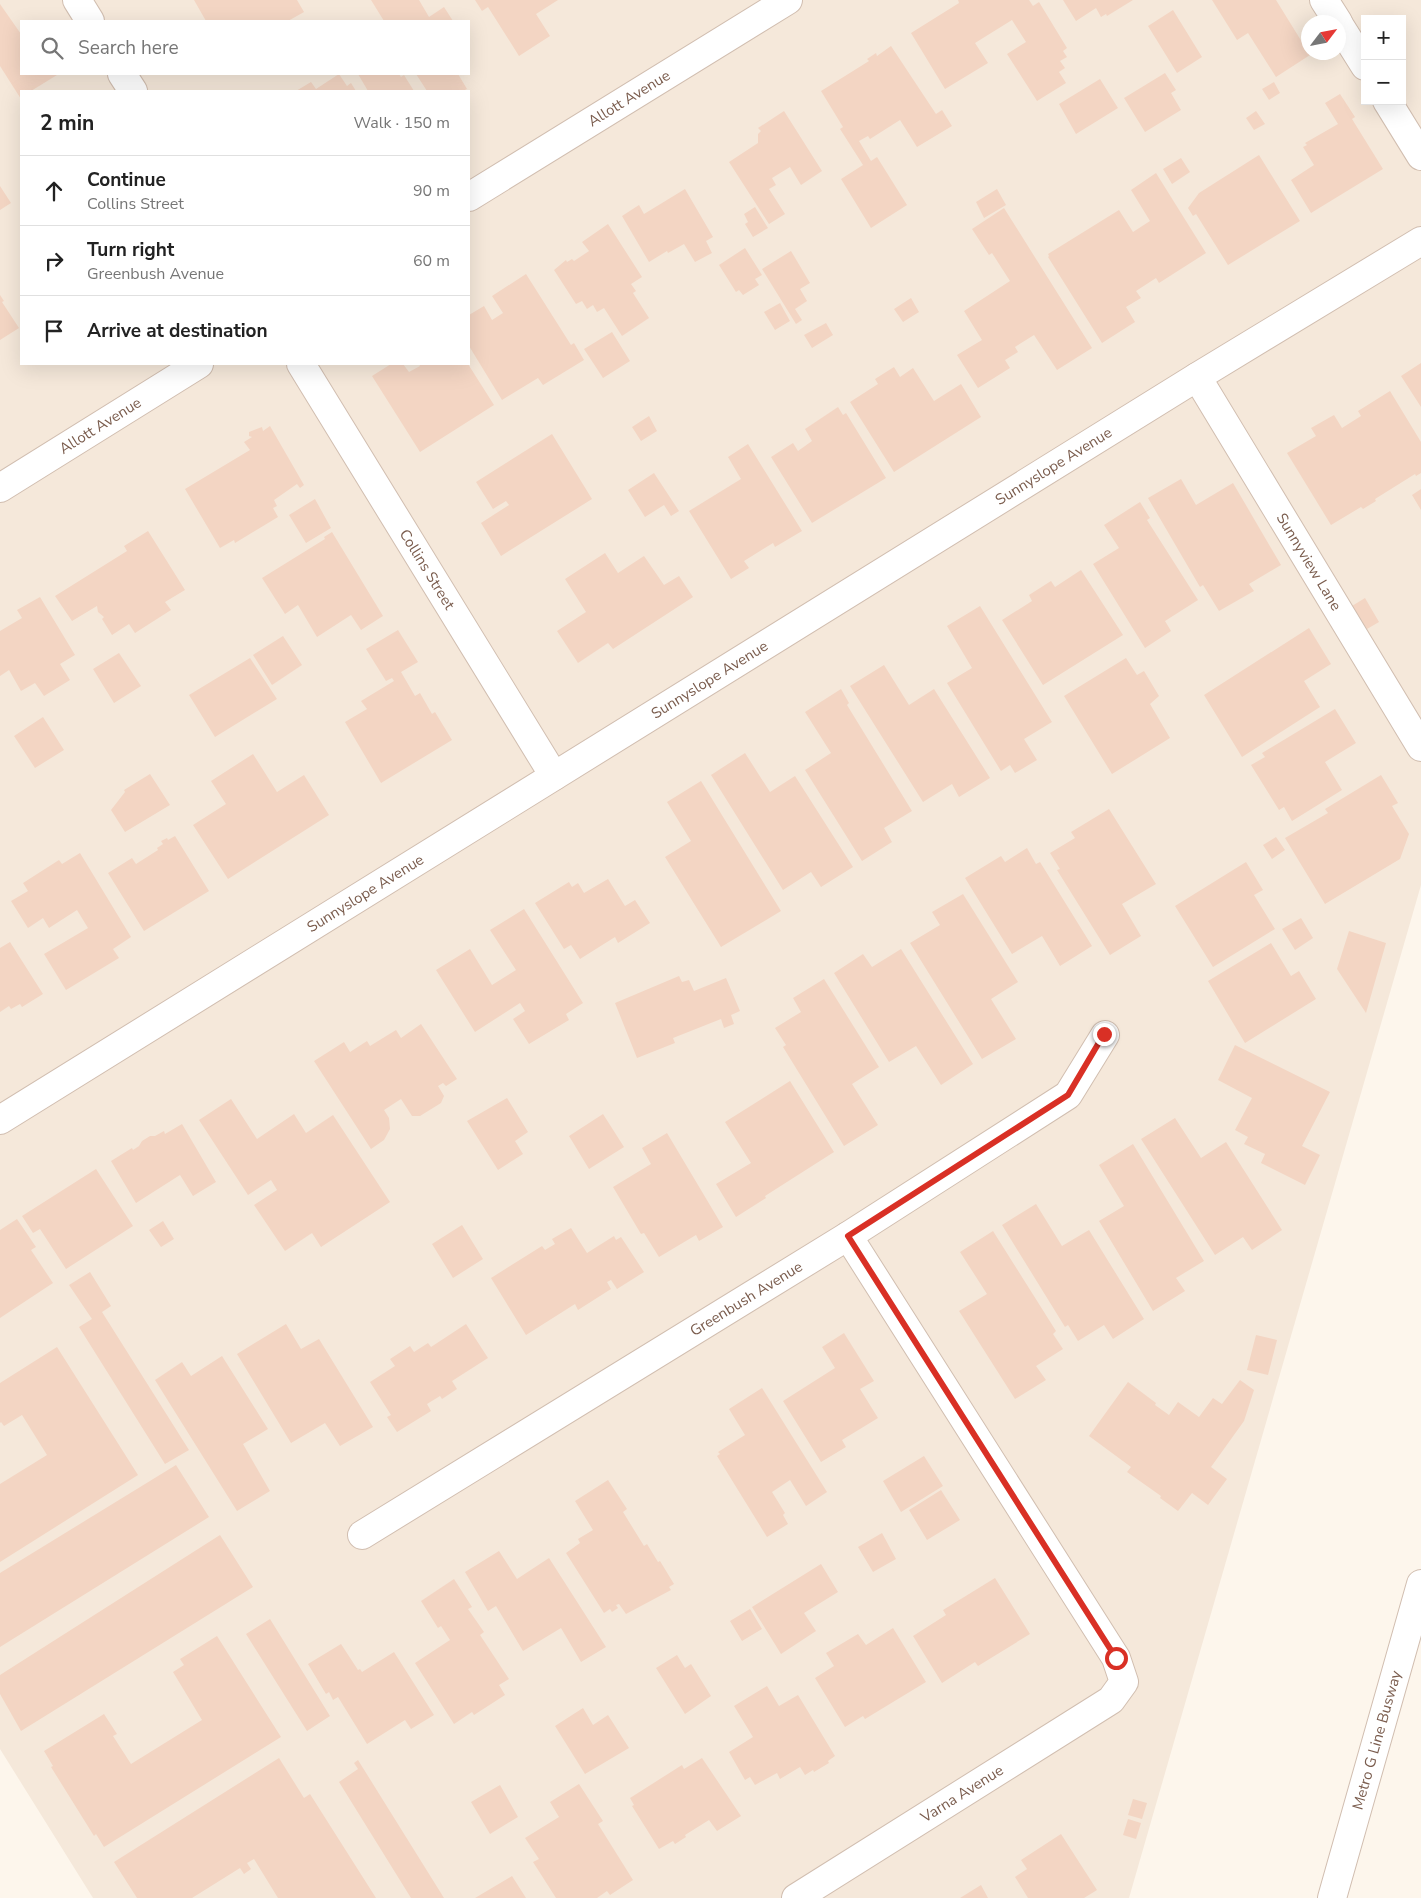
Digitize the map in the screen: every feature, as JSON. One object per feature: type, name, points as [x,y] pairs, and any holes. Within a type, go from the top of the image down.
[{"type":"street","points":[[77,0],[89,20]]},
{"type":"street","name":"Allott Avenue","points":[[470,196],[788,0]]},
{"type":"street","points":[[1324,0],[1333,15]]},
{"type":"street","points":[[1346,36],[1361,60]]},
{"type":"street","points":[[123,75],[132,90]]},
{"type":"street","points":[[1389,105],[1421,156]]},
{"type":"street","name":"Sunnyslope Avenue","points":[[0,1120],[1197,377],[1421,241]]},
{"type":"street","name":"Allott Avenue","points":[[0,488],[197,365]]},
{"type":"street","name":"Collins Street","points":[[302,365],[554,776]]},
{"type":"street","name":"Sunnyview Lane","points":[[1197,377],[1421,747]]},
{"type":"street","name":"Greenbush Avenue","points":[[362,1535],[848,1236],[1068,1095],[1104,1034]]},
{"type":"street","name":"Varna Avenue","points":[[796,1898],[1112,1700],[1124,1682],[1116,1658],[848,1236]]},
{"type":"street","name":"Metro G Line Busway","points":[[1332,1898],[1421,1584]]},
{"type":"shaded area","points":[[0,0],[1421,0],[1421,885],[1129,1898],[93,1898],[0,1749]]},
{"type":"building","points":[[194,0],[297,0],[304,12],[290,20],[205,20]]},
{"type":"building","points":[[371,0],[419,0],[429,17],[444,7],[452,20],[383,20]]},
{"type":"building","points":[[475,0],[558,0],[536,14],[550,36],[519,56],[488,7],[482,11]]},
{"type":"building","points":[[958,0],[1029,0],[1033,6],[1039,2],[1067,48],[1063,51],[1067,57],[1060,61],[1065,68],[1059,72],[1066,83],[1037,101],[1007,54],[1026,42],[1012,20],[975,43],[988,63],[945,89],[911,33],[959,3]]},
{"type":"building","points":[[1063,0],[1133,0],[1107,16],[1106,14],[1101,17],[1096,8],[1076,21]]},
{"type":"building","points":[[1212,0],[1276,0],[1301,40],[1302,60],[1276,77],[1248,33],[1237,40]]},
{"type":"building","points":[[0,4],[20,33],[20,75],[57,75],[33,90],[20,90],[20,97],[0,66]]},
{"type":"building","points":[[1173,10],[1202,57],[1177,73],[1148,26]]},
{"type":"building","points":[[891,46],[936,114],[942,110],[952,126],[917,147],[900,120],[870,139],[868,136],[859,141],[871,161],[877,157],[907,205],[871,228],[841,179],[863,165],[840,129],[843,127],[821,91],[869,61],[867,59],[876,53],[877,56]]},
{"type":"building","points":[[1165,73],[1176,90],[1171,93],[1181,110],[1145,132],[1124,98]]},
{"type":"building","points":[[340,75],[347,86],[351,83],[355,90],[298,90],[311,82],[316,89]]},
{"type":"building","points":[[359,75],[400,75],[401,77],[404,75],[413,90],[367,90]]},
{"type":"building","points":[[417,75],[459,75],[467,89],[465,90],[426,90]]},
{"type":"building","points":[[1100,79],[1118,108],[1076,134],[1059,104]]},
{"type":"building","points":[[1274,82],[1280,93],[1269,100],[1262,89]]},
{"type":"building","points":[[1340,94],[1355,117],[1352,119],[1383,169],[1311,213],[1291,180],[1314,165],[1303,147],[1307,145],[1305,143],[1338,124],[1325,103]]},
{"type":"building","points":[[784,111],[822,171],[801,185],[790,167],[772,178],[776,185],[769,189],[785,214],[769,224],[729,162],[758,143],[758,134],[761,131],[758,128]]},
{"type":"building","points":[[1256,111],[1265,124],[1254,130],[1246,118]]},
{"type":"building","points":[[1259,155],[1300,221],[1228,265],[1196,214],[1193,216],[1188,208],[1199,193]]},
{"type":"building","points":[[1181,158],[1190,172],[1172,184],[1163,169]]},
{"type":"building","points":[[1156,173],[1206,253],[1159,283],[1156,278],[1136,291],[1141,298],[1126,307],[1135,322],[1102,343],[1048,257],[1048,254],[1119,210],[1133,232],[1150,221],[1131,190]]},
{"type":"building","points":[[0,186],[11,203],[0,210]]},
{"type":"building","points":[[685,189],[713,237],[706,241],[712,253],[695,262],[684,244],[668,253],[667,251],[649,262],[622,216],[639,205],[644,214]]},
{"type":"building","points":[[997,189],[1006,205],[984,218],[976,202]]},
{"type":"building","points":[[755,207],[768,228],[753,237],[745,224],[748,222],[744,214]]},
{"type":"building","points":[[1004,208],[1092,348],[1057,370],[1034,335],[1015,347],[1018,352],[1005,360],[1010,368],[978,388],[957,355],[982,340],[964,311],[1010,281],[992,253],[989,255],[972,229]]},
{"type":"building","points":[[608,224],[642,277],[631,284],[636,291],[633,293],[649,318],[622,336],[604,308],[597,312],[593,305],[587,309],[582,301],[576,304],[554,270],[566,260],[567,262],[572,259],[574,261],[589,251],[582,242]]},
{"type":"building","points":[[745,248],[762,275],[755,279],[759,285],[743,295],[739,290],[736,292],[719,265]]},
{"type":"building","points":[[791,251],[810,283],[800,289],[807,301],[795,309],[802,320],[796,324],[762,269]]},
{"type":"building","points":[[526,274],[571,345],[574,343],[584,360],[543,385],[538,378],[502,400],[470,348],[470,314],[484,306],[492,320],[503,313],[492,296]]},
{"type":"building","points":[[0,295],[4,301],[2,302],[19,328],[0,340]]},
{"type":"building","points":[[911,298],[919,312],[903,322],[894,309]]},
{"type":"building","points":[[780,303],[790,321],[775,330],[764,312]]},
{"type":"building","points":[[826,323],[833,335],[812,348],[804,335]]},
{"type":"building","points":[[612,332],[630,361],[603,378],[584,349]]},
{"type":"building","points":[[1421,363],[1421,407],[1401,376]]},
{"type":"building","points":[[389,365],[404,365],[409,372],[420,365],[469,365],[494,405],[420,452],[372,376]]},
{"type":"building","points":[[894,367],[900,377],[913,368],[934,401],[961,384],[981,417],[894,472],[850,402],[878,384],[875,379]]},
{"type":"building","points":[[1390,391],[1421,442],[1421,473],[1416,476],[1415,474],[1375,499],[1376,501],[1363,509],[1361,507],[1331,525],[1287,453],[1316,436],[1311,428],[1334,415],[1342,428],[1361,416],[1358,411]]},
{"type":"building","points":[[838,407],[843,415],[846,413],[886,478],[812,523],[771,457],[793,443],[798,451],[812,441],[805,429]]},
{"type":"building","points":[[649,416],[657,431],[641,441],[632,427]]},
{"type":"building","points":[[270,426],[304,485],[300,488],[297,484],[274,500],[277,506],[273,508],[278,517],[235,543],[234,540],[220,548],[185,489],[250,450],[244,442],[252,437],[249,436],[249,432],[262,427],[263,431]]},
{"type":"building","points":[[552,434],[592,499],[501,556],[481,523],[509,505],[506,501],[493,509],[476,482]]},
{"type":"building","points":[[748,444],[802,531],[775,547],[773,543],[744,561],[749,568],[731,579],[689,511],[741,479],[728,457]]},
{"type":"building","points":[[654,473],[679,511],[671,516],[664,505],[645,517],[628,490]]},
{"type":"building","points":[[1181,479],[1196,505],[1233,483],[1281,565],[1249,584],[1254,591],[1219,611],[1203,585],[1200,587],[1148,498]]},
{"type":"building","points":[[1421,489],[1421,510],[1412,495]]},
{"type":"building","points":[[315,499],[331,528],[306,543],[289,515]]},
{"type":"building","points":[[1140,502],[1150,518],[1147,520],[1198,600],[1165,621],[1171,631],[1145,648],[1093,564],[1119,548],[1104,525]]},
{"type":"building","points":[[148,531],[185,590],[165,602],[171,610],[135,633],[129,624],[112,635],[102,619],[104,617],[98,612],[97,606],[72,621],[55,596],[127,551],[124,546]]},
{"type":"building","points":[[332,532],[383,616],[361,630],[351,615],[317,637],[298,605],[285,614],[262,578],[325,539],[324,537]]},
{"type":"building","points":[[605,553],[618,573],[644,556],[664,585],[679,576],[693,597],[613,649],[608,643],[578,663],[557,631],[586,612],[565,579]]},
{"type":"building","points":[[1081,570],[1123,635],[1043,685],[1002,620],[1032,601],[1029,595],[1051,581],[1055,587]]},
{"type":"building","points":[[40,597],[75,655],[60,664],[70,680],[44,696],[35,683],[21,691],[9,670],[0,676],[0,631],[22,618],[17,610]]},
{"type":"building","points":[[1365,598],[1379,622],[1367,629],[1352,606]]},
{"type":"building","points":[[980,606],[1052,722],[1024,739],[1037,760],[1015,773],[1010,765],[1001,771],[947,683],[972,668],[947,626]]},
{"type":"building","points":[[1309,628],[1331,664],[1304,681],[1320,707],[1242,757],[1204,695]]},
{"type":"building","points":[[398,630],[418,662],[401,672],[415,696],[420,693],[432,714],[435,712],[452,740],[381,783],[345,722],[367,709],[361,701],[394,681],[392,678],[386,681],[366,649]]},
{"type":"building","points":[[283,636],[302,665],[272,685],[253,655]]},
{"type":"building","points":[[119,653],[141,686],[114,703],[93,669]]},
{"type":"building","points":[[250,658],[277,699],[215,737],[189,695]]},
{"type":"building","points":[[1126,658],[1137,675],[1144,671],[1159,696],[1150,704],[1170,738],[1112,774],[1064,696]]},
{"type":"building","points":[[884,665],[909,705],[934,689],[990,778],[959,797],[952,784],[923,802],[850,686]]},
{"type":"building","points":[[841,689],[849,703],[847,705],[912,811],[884,828],[892,842],[862,861],[805,770],[831,753],[805,712]]},
{"type":"building","points":[[1335,709],[1356,743],[1325,762],[1342,790],[1292,821],[1284,807],[1279,810],[1251,765],[1265,757],[1262,753]]},
{"type":"building","points":[[43,717],[64,750],[35,768],[14,736]]},
{"type":"building","points":[[745,753],[770,792],[795,776],[853,867],[821,887],[811,872],[783,890],[711,775]]},
{"type":"building","points":[[253,754],[277,792],[304,775],[329,815],[228,879],[193,825],[226,804],[211,781]]},
{"type":"building","points":[[150,774],[170,805],[125,832],[111,810],[125,792],[124,790]]},
{"type":"building","points":[[1381,775],[1398,803],[1392,806],[1409,834],[1400,859],[1325,904],[1285,838],[1328,813],[1325,809]]},
{"type":"building","points":[[701,781],[781,911],[721,947],[665,857],[691,841],[667,802]]},
{"type":"building","points":[[1109,809],[1156,884],[1122,904],[1141,936],[1110,955],[1057,870],[1060,869],[1050,853],[1075,838],[1071,832]]},
{"type":"building","points":[[175,836],[209,891],[144,931],[108,873],[132,858],[136,864],[158,850],[157,848],[163,844],[161,841]]},
{"type":"building","points":[[1276,837],[1285,850],[1272,859],[1263,845]]},
{"type":"building","points":[[1027,848],[1036,864],[1040,862],[1092,946],[1060,966],[1042,936],[1012,954],[965,878],[1001,856],[1005,862]]},
{"type":"building","points":[[80,853],[131,937],[113,949],[119,958],[66,990],[44,954],[88,928],[77,910],[49,928],[43,918],[28,928],[11,901],[28,891],[23,883],[59,860],[62,864]]},
{"type":"building","points":[[1246,862],[1263,890],[1254,895],[1275,929],[1213,967],[1175,906]]},
{"type":"building","points":[[608,879],[625,906],[635,900],[650,923],[618,943],[615,937],[580,959],[571,945],[564,949],[535,903],[569,882],[572,887],[578,883],[584,893]]},
{"type":"building","points":[[963,894],[1018,982],[991,999],[1016,1039],[982,1059],[910,943],[940,925],[932,912]]},
{"type":"building","points":[[524,909],[583,1003],[566,1014],[569,1020],[529,1044],[513,1019],[525,1011],[520,1003],[475,1032],[436,970],[470,949],[492,985],[516,970],[490,930]]},
{"type":"building","points":[[1301,918],[1313,938],[1295,950],[1282,929]]},
{"type":"building","points":[[1349,931],[1386,943],[1366,1013],[1337,969]]},
{"type":"building","points":[[10,942],[43,994],[22,1007],[20,1004],[11,1009],[9,1006],[0,1012],[0,948]]},
{"type":"building","points":[[1271,943],[1291,976],[1299,971],[1316,999],[1245,1043],[1208,981]]},
{"type":"building","points":[[901,949],[973,1064],[941,1085],[916,1046],[889,1062],[834,973],[863,954],[872,967]]},
{"type":"building","points":[[679,976],[682,982],[689,980],[694,991],[726,978],[740,1011],[731,1015],[734,1024],[724,1028],[721,1019],[673,1038],[675,1043],[637,1058],[615,1003]]},
{"type":"building","points":[[824,979],[879,1067],[852,1084],[878,1125],[844,1146],[783,1047],[786,1045],[775,1028],[801,1012],[793,998]]},
{"type":"building","points":[[421,1024],[457,1079],[446,1086],[443,1083],[438,1086],[444,1096],[441,1103],[420,1116],[412,1116],[401,1099],[384,1110],[389,1118],[390,1129],[384,1140],[371,1149],[314,1061],[344,1042],[350,1052],[367,1041],[370,1046],[396,1030],[401,1038]]},
{"type":"building","points":[[1235,1045],[1330,1092],[1302,1146],[1320,1155],[1305,1185],[1261,1163],[1265,1154],[1244,1144],[1248,1137],[1235,1130],[1252,1098],[1218,1080]]},
{"type":"building","points":[[790,1081],[834,1152],[736,1217],[716,1184],[751,1163],[725,1122]]},
{"type":"building","points":[[507,1098],[528,1132],[515,1141],[523,1154],[498,1170],[467,1121]]},
{"type":"building","points":[[231,1099],[257,1139],[294,1114],[306,1133],[333,1115],[390,1202],[321,1247],[312,1233],[285,1251],[254,1205],[277,1190],[271,1180],[248,1195],[199,1120]]},
{"type":"building","points":[[603,1114],[624,1147],[589,1169],[569,1136]]},
{"type":"building","points":[[1175,1118],[1201,1158],[1226,1142],[1282,1230],[1252,1250],[1243,1237],[1215,1255],[1141,1139]]},
{"type":"building","points":[[182,1124],[216,1182],[193,1196],[180,1175],[136,1203],[111,1161],[132,1148],[133,1150],[150,1136],[155,1136],[164,1131],[165,1134]]},
{"type":"building","points":[[667,1133],[723,1227],[699,1241],[696,1235],[659,1257],[644,1233],[641,1234],[613,1187],[651,1164],[642,1148]]},
{"type":"building","points":[[1133,1144],[1204,1261],[1176,1278],[1185,1291],[1153,1311],[1099,1221],[1124,1206],[1099,1165]]},
{"type":"building","points":[[96,1169],[133,1226],[66,1269],[40,1229],[33,1233],[22,1216]]},
{"type":"building","points":[[1036,1204],[1062,1246],[1089,1230],[1144,1319],[1113,1339],[1104,1325],[1078,1341],[1068,1325],[1065,1327],[1002,1225]]},
{"type":"building","points":[[17,1219],[36,1247],[31,1250],[53,1283],[0,1318],[0,1230]]},
{"type":"building","points":[[163,1221],[174,1239],[161,1247],[149,1230]]},
{"type":"building","points":[[462,1225],[483,1259],[453,1278],[432,1244]]},
{"type":"building","points":[[571,1228],[587,1253],[614,1236],[616,1240],[621,1237],[644,1272],[617,1289],[611,1280],[607,1282],[611,1289],[578,1310],[575,1304],[526,1335],[491,1278],[542,1246],[545,1250],[555,1244],[552,1239]]},
{"type":"building","points":[[993,1231],[1056,1331],[1053,1334],[1063,1349],[1036,1366],[1046,1380],[1015,1399],[959,1311],[987,1294],[960,1252]]},
{"type":"building","points":[[90,1272],[111,1306],[102,1312],[189,1450],[165,1464],[79,1327],[92,1319],[69,1285]]},
{"type":"building","points":[[286,1324],[301,1349],[319,1339],[373,1427],[340,1446],[325,1423],[291,1443],[237,1354]]},
{"type":"building","points":[[466,1324],[488,1358],[452,1381],[457,1389],[442,1399],[440,1396],[427,1404],[431,1411],[397,1432],[387,1417],[391,1415],[370,1382],[395,1366],[390,1359],[410,1346],[414,1352],[428,1343],[431,1347]]},
{"type":"building","points":[[844,1333],[874,1381],[860,1389],[878,1418],[842,1440],[846,1447],[821,1462],[783,1401],[835,1368],[822,1347]]},
{"type":"building","points":[[1256,1335],[1277,1340],[1268,1375],[1247,1370]]},
{"type":"building","points":[[57,1347],[138,1475],[0,1562],[0,1484],[47,1455],[22,1415],[4,1426],[0,1423],[0,1383]]},
{"type":"building","points":[[222,1356],[268,1429],[243,1444],[270,1491],[237,1511],[155,1380],[182,1362],[191,1376]]},
{"type":"building","points":[[1240,1380],[1254,1390],[1244,1421],[1211,1467],[1227,1479],[1208,1505],[1192,1493],[1178,1511],[1160,1498],[1161,1496],[1127,1472],[1131,1467],[1089,1436],[1128,1382],[1169,1415],[1178,1402],[1199,1417],[1213,1398],[1222,1404]]},
{"type":"building","points":[[762,1388],[827,1492],[806,1506],[790,1480],[772,1492],[785,1513],[783,1515],[788,1524],[767,1537],[717,1456],[720,1454],[718,1452],[745,1435],[729,1409]]},
{"type":"building","points":[[924,1456],[943,1486],[901,1512],[883,1481]]},
{"type":"building","points":[[176,1465],[209,1517],[0,1647],[0,1573]]},
{"type":"building","points":[[608,1480],[627,1509],[623,1512],[644,1546],[647,1544],[674,1584],[669,1587],[671,1590],[626,1614],[619,1604],[616,1605],[618,1608],[612,1612],[610,1609],[604,1613],[566,1553],[580,1543],[578,1539],[593,1530],[575,1501]]},
{"type":"building","points":[[941,1490],[960,1520],[927,1540],[909,1510]]},
{"type":"building","points":[[882,1533],[896,1559],[873,1572],[858,1547]]},
{"type":"building","points":[[220,1535],[253,1587],[21,1731],[0,1694],[0,1675]]},
{"type":"building","points":[[499,1551],[517,1579],[549,1558],[606,1647],[581,1662],[561,1628],[523,1651],[496,1606],[488,1611],[465,1572]]},
{"type":"building","points":[[821,1564],[838,1592],[804,1613],[816,1631],[781,1654],[752,1607]]},
{"type":"building","points":[[995,1578],[1030,1634],[978,1666],[975,1662],[942,1683],[913,1636],[946,1615],[943,1610]]},
{"type":"building","points":[[454,1579],[472,1607],[468,1609],[484,1632],[480,1635],[509,1679],[499,1685],[505,1695],[474,1715],[472,1712],[454,1724],[415,1663],[450,1640],[441,1626],[438,1628],[421,1601]]},
{"type":"building","points":[[750,1609],[762,1629],[742,1641],[730,1621]]},
{"type":"building","points":[[270,1619],[330,1716],[307,1731],[246,1634]]},
{"type":"building","points":[[893,1628],[926,1682],[865,1719],[863,1716],[845,1727],[815,1678],[834,1666],[826,1653],[858,1634],[866,1645]]},
{"type":"building","points":[[217,1636],[281,1737],[104,1847],[96,1834],[94,1836],[51,1767],[53,1766],[44,1751],[104,1714],[117,1734],[113,1736],[131,1764],[202,1720],[173,1672],[184,1665],[180,1659]]},
{"type":"building","points":[[341,1644],[358,1670],[360,1669],[362,1672],[394,1652],[434,1715],[411,1729],[405,1720],[367,1744],[338,1697],[333,1700],[329,1692],[326,1694],[308,1664]]},
{"type":"building","points":[[677,1655],[685,1668],[691,1664],[711,1696],[685,1714],[656,1668]]},
{"type":"building","points":[[767,1686],[779,1706],[798,1695],[835,1756],[828,1761],[829,1763],[814,1772],[813,1770],[805,1775],[800,1767],[780,1779],[777,1773],[755,1785],[750,1777],[745,1780],[729,1752],[753,1737],[734,1706]]},
{"type":"building","points":[[583,1708],[593,1725],[608,1715],[629,1748],[585,1774],[555,1726]]},
{"type":"building","points":[[279,1758],[304,1798],[310,1794],[376,1898],[278,1898],[254,1859],[247,1863],[251,1869],[244,1874],[240,1868],[192,1898],[137,1898],[114,1862]]},
{"type":"building","points":[[702,1758],[741,1816],[717,1831],[709,1820],[685,1835],[686,1837],[675,1844],[673,1841],[659,1849],[632,1806],[634,1805],[630,1798],[682,1765],[684,1769]]},
{"type":"building","points":[[358,1760],[444,1898],[411,1898],[339,1782],[358,1769],[354,1763]]},
{"type":"building","points":[[579,1784],[603,1821],[598,1824],[633,1880],[610,1895],[607,1891],[597,1898],[556,1898],[533,1862],[539,1859],[525,1838],[559,1817],[550,1802]]},
{"type":"building","points":[[500,1785],[518,1817],[490,1834],[471,1802]]},
{"type":"building","points":[[1133,1799],[1147,1803],[1142,1819],[1128,1815]]},
{"type":"building","points":[[1128,1819],[1141,1823],[1136,1839],[1123,1835]]},
{"type":"building","points":[[1061,1834],[1097,1890],[1084,1898],[1028,1898],[1015,1877],[1027,1869],[1021,1860]]},
{"type":"building","points":[[512,1876],[526,1898],[475,1898]]},
{"type":"building","points":[[981,1885],[988,1898],[960,1898]]},
{"type":"route","points":[[1104,1034],[1068,1095],[848,1236],[1116,1658]]}]
